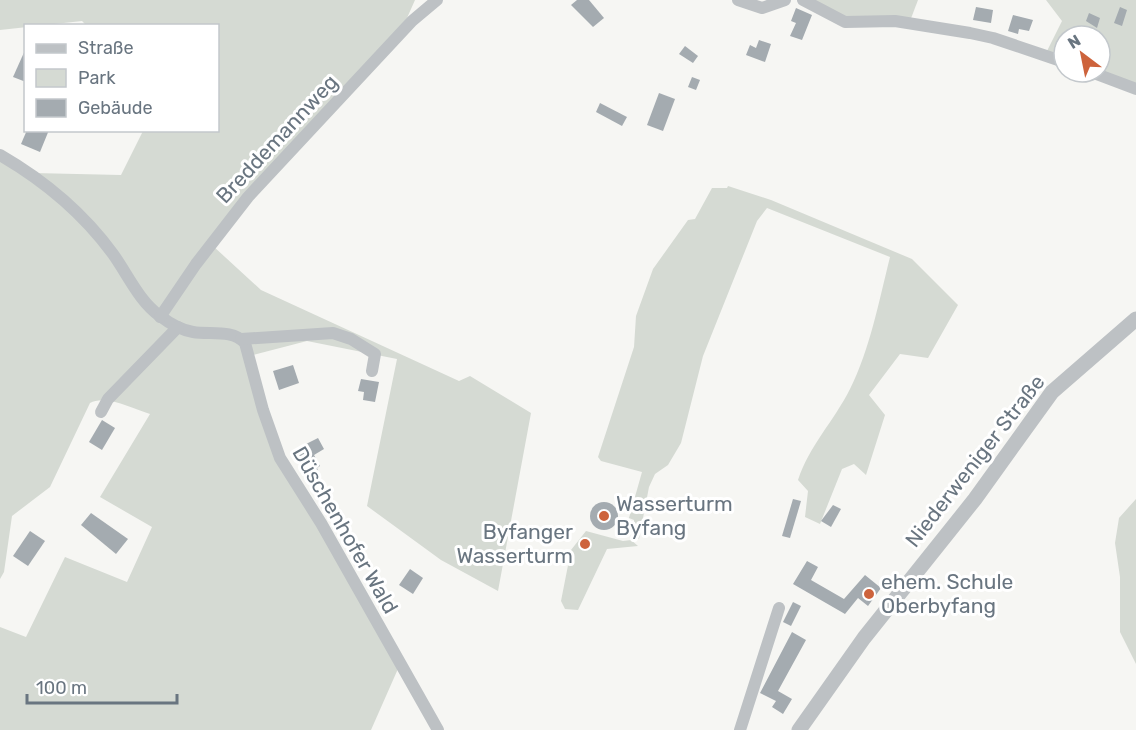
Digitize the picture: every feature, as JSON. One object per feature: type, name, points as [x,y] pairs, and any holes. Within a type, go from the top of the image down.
[{"type":"street","name":"Breddemannweg","points":[[160,317],[196,264],[248,197],[412,21],[437,0]]},
{"type":"street","points":[[738,0],[762,8],[785,0]]},
{"type":"street","points":[[803,0],[845,22],[895,21],[970,33],[993,38],[1052,58]]},
{"type":"street","points":[[1112,80],[1136,89]]},
{"type":"street","points":[[0,155],[53,190],[82,216],[114,256],[147,305],[160,317],[192,332],[222,333],[241,339],[333,333],[351,339],[375,354],[372,370]]},
{"type":"street","name":"Niederweniger Straße","points":[[799,730],[864,638],[975,498],[1052,392],[1136,319]]},
{"type":"street","points":[[101,412],[108,399],[178,327]]},
{"type":"street","name":"Düschenhofer Wald","points":[[241,339],[249,352],[263,410],[280,458],[321,523],[438,730]]},
{"type":"street","points":[[740,730],[779,608]]},
{"type":"green space","points":[[0,0],[415,0],[407,18],[213,246],[261,290],[459,381],[470,376],[531,413],[498,591],[441,560],[367,506],[397,359],[307,341],[253,355],[271,433],[401,662],[371,730],[0,730],[0,627],[26,637],[65,557],[127,582],[152,527],[100,497],[150,414],[111,401],[90,403],[50,487],[12,516],[4,572],[0,579],[0,161],[33,173],[121,175],[142,132],[219,132],[219,24],[85,24],[82,21],[24,24],[24,27],[0,30]]},
{"type":"green space","points":[[808,0],[918,0],[910,21],[842,18]]},
{"type":"green space","points":[[1046,0],[1136,0],[1136,86],[1112,77],[1112,24],[1060,24],[1062,21]]},
{"type":"green space","points":[[1052,41],[1052,55],[1046,53]]},
{"type":"green space","points":[[728,186],[771,200],[912,259],[958,305],[928,358],[900,354],[869,395],[885,415],[866,475],[854,464],[842,469],[820,524],[805,517],[808,491],[798,480],[815,445],[844,401],[857,374],[873,324],[890,257],[767,208],[757,221],[703,356],[681,443],[668,465],[655,474],[649,487],[639,539],[634,536],[634,520],[629,518],[642,472],[601,461],[598,457],[634,347],[636,316],[653,269],[688,220],[695,219],[712,188],[727,188]]},
{"type":"green space","points":[[1136,499],[1136,664],[1120,632],[1120,577],[1115,543],[1119,518]]},
{"type":"green space","points":[[586,531],[623,541],[631,540],[638,546],[607,549],[578,610],[565,609],[561,601],[571,550]]},
{"type":"building","points":[[577,0],[589,0],[604,18],[593,27],[571,5]]},
{"type":"building","points":[[976,7],[993,10],[991,23],[973,20]]},
{"type":"building","points":[[1120,7],[1127,10],[1122,26],[1114,23]]},
{"type":"building","points":[[796,8],[812,15],[802,40],[790,36],[796,23],[791,21]]},
{"type":"building","points":[[1089,13],[1100,18],[1098,24],[1086,21]]},
{"type":"building","points":[[1013,15],[1033,20],[1029,31],[1019,29],[1018,34],[1008,31]]},
{"type":"building","points":[[759,40],[771,44],[765,62],[746,55],[750,45],[756,48]]},
{"type":"building","points":[[685,46],[698,56],[693,63],[679,54]]},
{"type":"building","points":[[24,52],[24,81],[13,77]]},
{"type":"building","points":[[692,77],[700,80],[696,90],[688,87]]},
{"type":"building","points":[[659,93],[675,99],[663,131],[647,125]]},
{"type":"building","points":[[600,103],[627,117],[622,126],[596,112]]},
{"type":"building","points":[[26,132],[48,132],[40,152],[21,144]]},
{"type":"building","points":[[293,365],[299,383],[279,390],[273,371]]},
{"type":"building","points":[[361,379],[379,382],[375,402],[363,400],[364,392],[358,391]]},
{"type":"building","points":[[102,420],[115,428],[102,450],[89,442]]},
{"type":"building","points":[[318,438],[324,449],[314,455],[320,466],[317,468],[319,473],[307,480],[294,450]]},
{"type":"building","points":[[793,499],[801,501],[790,538],[782,536]]},
{"type":"building","name":"Wasserturm Byfang","points":[[604,502],[614,506],[618,516],[614,526],[604,530],[594,526],[590,516],[594,506]]},
{"type":"building","points":[[833,505],[841,509],[831,527],[821,521]]},
{"type":"building","points":[[91,513],[128,539],[116,554],[81,525]]},
{"type":"building","points":[[30,531],[45,541],[28,566],[13,556]]},
{"type":"building","points":[[807,561],[818,567],[811,580],[844,599],[865,575],[881,588],[868,606],[858,598],[845,614],[793,584]]},
{"type":"building","points":[[410,569],[423,578],[413,594],[399,585]]},
{"type":"building","points":[[793,602],[801,606],[791,626],[783,622]]},
{"type":"building","points":[[792,632],[806,640],[778,691],[792,699],[783,714],[772,707],[776,701],[760,693]]},
{"type":"place","name":"Wasserturm Byfang","points":[[604,516]]},
{"type":"place","name":"Byfanger Wasserturm","points":[[585,544]]},
{"type":"place","name":"ehem. Schule Oberbyfang","points":[[869,594]]}]
